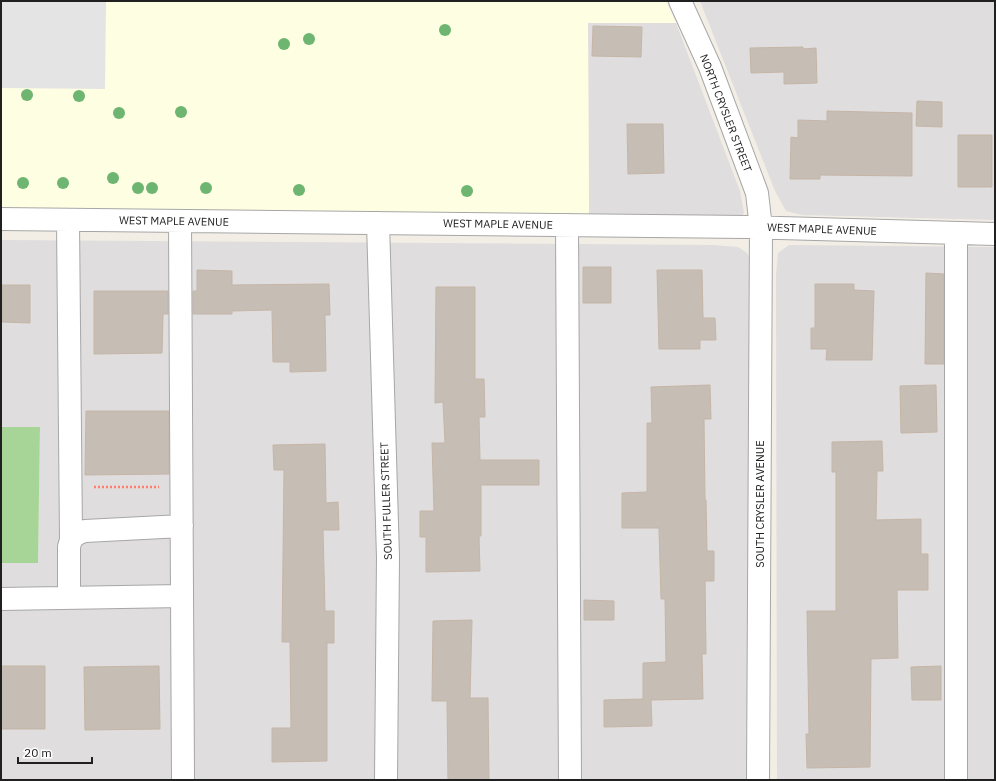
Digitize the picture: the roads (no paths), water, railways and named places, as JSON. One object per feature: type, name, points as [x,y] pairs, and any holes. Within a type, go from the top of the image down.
[{"type":"street","name":"NORTH CRYSLER STREET","points":[[680,1],[710,67],[757,193],[761,228]]},
{"type":"street","name":"WEST MAPLE AVENUE","points":[[1,219],[567,225],[995,234]]},
{"type":"street","points":[[68,220],[71,539],[68,598]]},
{"type":"street","points":[[180,221],[183,780]]},
{"type":"street","name":"SOUTH FULLER STREET","points":[[378,223],[388,557],[386,780]]},
{"type":"street","points":[[567,225],[570,780]]},
{"type":"street","name":"SOUTH CRYSLER AVENUE","points":[[758,780],[761,228]]},
{"type":"street","points":[[956,233],[956,780]]},
{"type":"street","points":[[71,539],[76,534],[85,531],[182,526]]},
{"type":"street","points":[[1,599],[182,596]]}]
